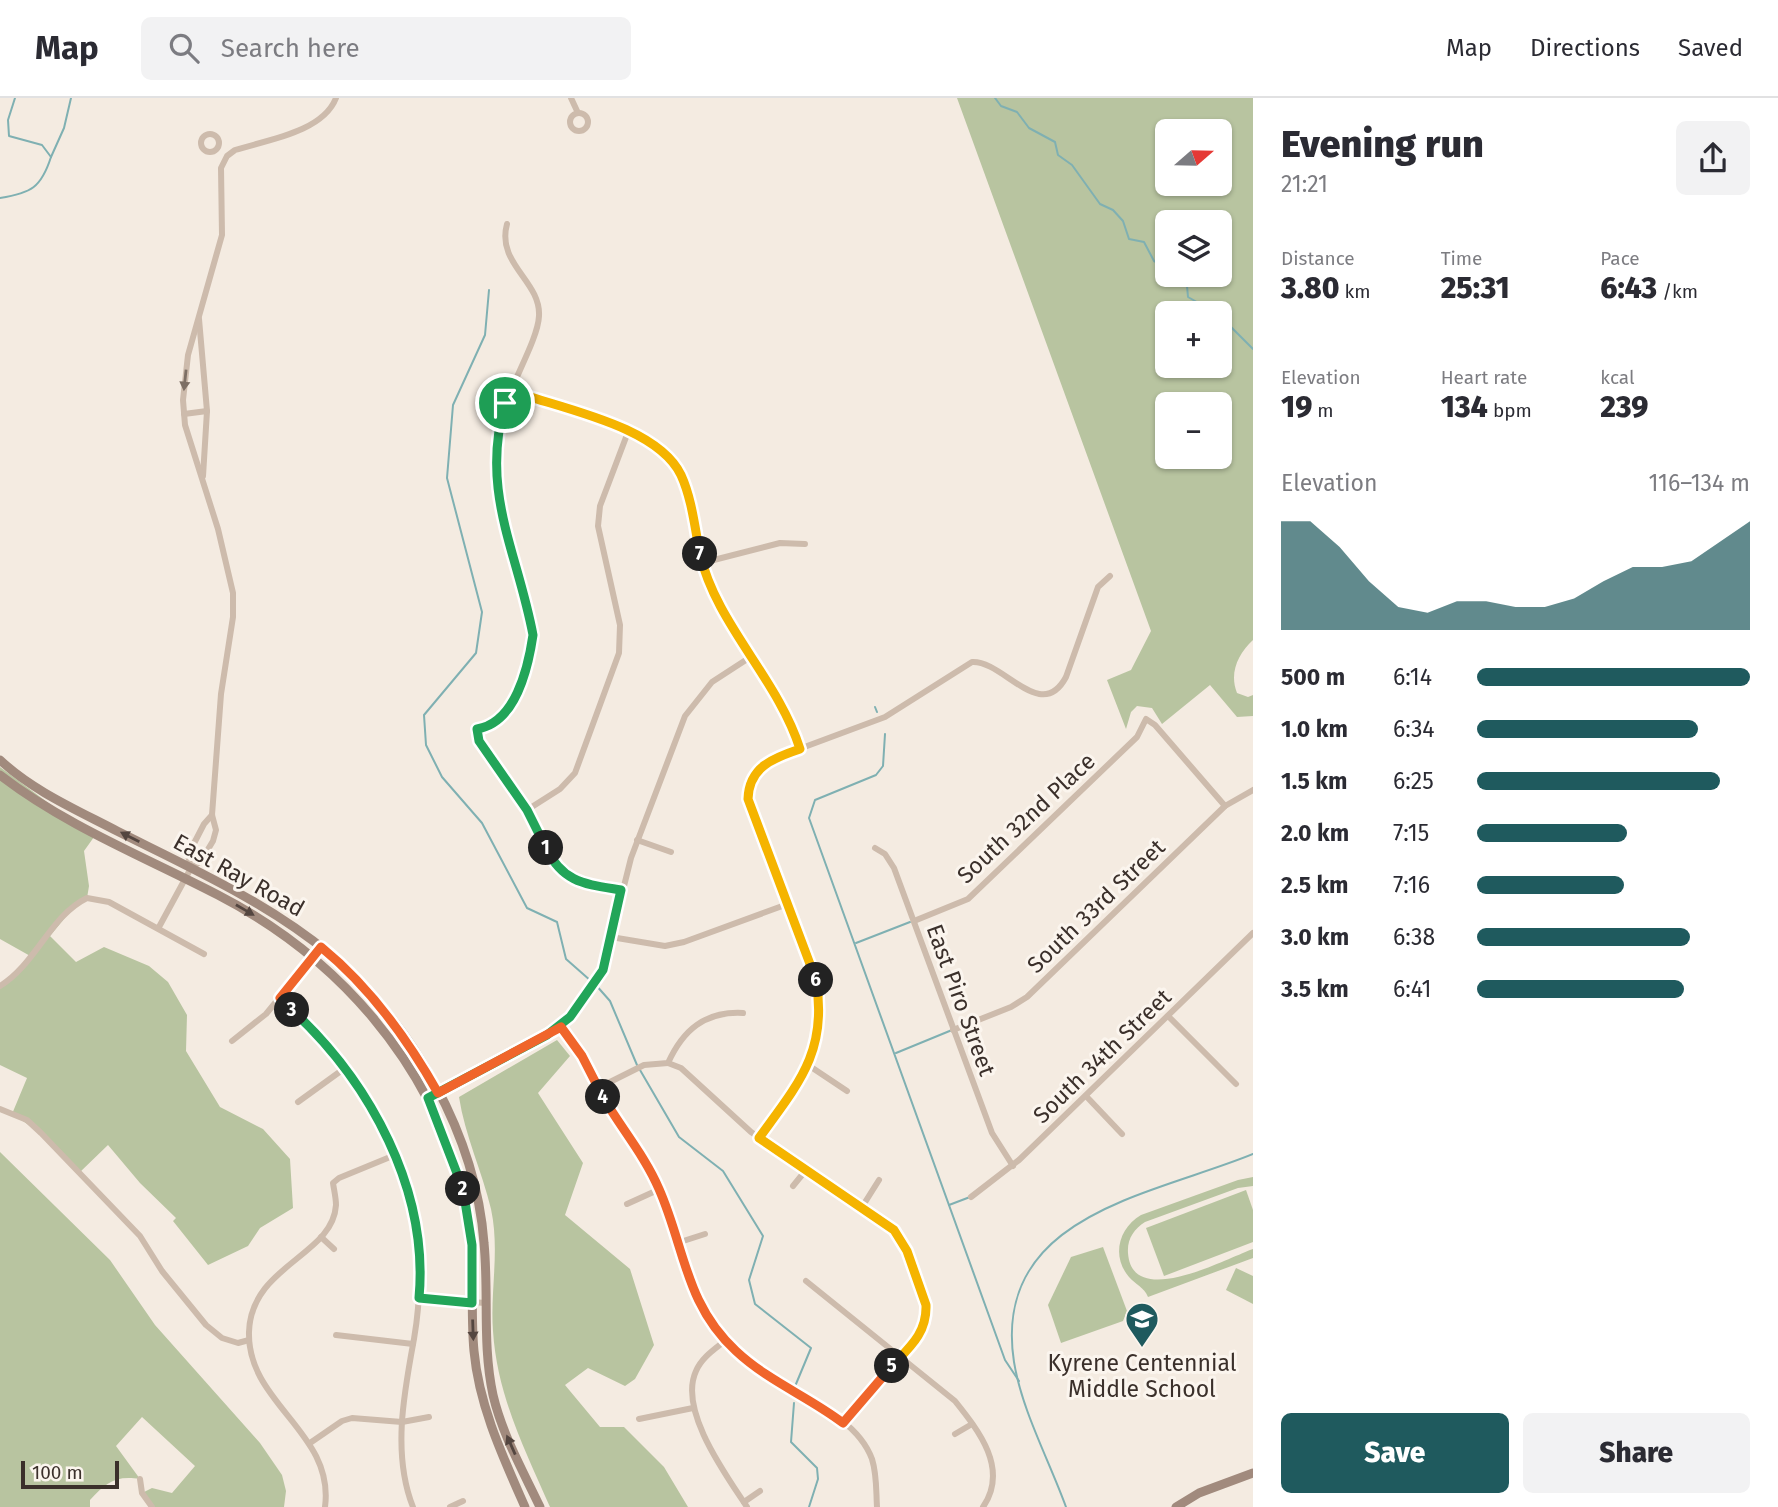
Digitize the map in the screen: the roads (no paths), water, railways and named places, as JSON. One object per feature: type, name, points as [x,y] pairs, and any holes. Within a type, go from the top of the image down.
[{"type":"main road","name":"East Ray Road","points":[[0,760],[43,791],[251,913],[314,957],[375,1018],[428,1098],[454,1161],[467,1209],[472,1256],[474,1352],[484,1404],[524,1507]]},
{"type":"main road","name":"East Ray Road","points":[[0,775],[45,806],[187,874],[261,905],[321,947],[359,983],[398,1029],[438,1093],[462,1146],[476,1190],[485,1244],[485,1349],[494,1399],[510,1442],[540,1507]]},
{"type":"main road","points":[[1176,1507],[1199,1493],[1253,1473]]},
{"type":"street","points":[[159,928],[187,874],[201,861],[210,847],[216,830],[212,815],[221,694],[233,617],[233,593],[228,564],[194,459],[184,414],[188,355],[222,235],[221,168],[228,156],[310,125],[325,116],[336,98]]},
{"type":"street","points":[[571,98],[578,113]]},
{"type":"street","points":[[217,149],[228,156]]},
{"type":"street","points":[[507,224],[506,250],[530,290],[539,314],[537,328],[509,390],[495,447],[496,492],[533,635],[530,652],[506,713],[488,727],[477,729],[479,741],[527,810],[561,872],[575,881],[621,890]]},
{"type":"street","points":[[199,313],[207,411],[204,484]]},
{"type":"street","points":[[509,390],[628,432],[667,455],[681,475],[702,563],[712,589],[785,709],[800,749]]},
{"type":"street","points":[[184,414],[207,411]]},
{"type":"street","points":[[527,810],[560,789],[575,773],[619,653],[621,625],[598,526],[600,506],[628,432]]},
{"type":"street","points":[[702,563],[780,543],[805,544]]},
{"type":"street","points":[[759,1138],[808,1065],[817,1042],[820,1002],[815,975],[785,905],[752,813],[748,799],[751,779],[768,762],[885,717],[972,662],[982,661],[995,666],[1030,693],[1049,692],[1058,687],[1066,677],[1098,587],[1110,576]]},
{"type":"street","points":[[428,1098],[561,1027],[603,970],[621,890],[637,840],[685,716],[712,682],[752,656]]},
{"type":"street","name":"South 32nd Place","points":[[914,921],[968,899],[1137,737],[1146,719],[1155,725],[1225,806]]},
{"type":"street","name":"South 33rd Street","points":[[953,1030],[1011,1007],[1027,997],[1225,806],[1253,790]]},
{"type":"street","points":[[187,874],[188,855],[212,815]]},
{"type":"street","points":[[196,840],[210,847]]},
{"type":"street","points":[[637,840],[671,852]]},
{"type":"street","name":"East Piro Street","points":[[875,848],[890,859],[992,1133],[1013,1166]]},
{"type":"street","points":[[0,986],[22,969],[63,918],[87,898],[109,902],[204,954]]},
{"type":"street","points":[[611,937],[665,946],[684,942],[785,905]]},
{"type":"street","name":"South 34th Street","points":[[971,1197],[1013,1166],[1253,933]]},
{"type":"street","points":[[232,1041],[254,1025],[280,998],[321,947]]},
{"type":"street","points":[[280,998],[311,1028],[345,1068],[395,1155],[417,1234],[419,1298],[402,1422],[402,1463],[413,1507]]},
{"type":"street","points":[[668,1063],[683,1034],[695,1026],[727,1012],[743,1013]]},
{"type":"street","points":[[1168,1016],[1236,1084]]},
{"type":"street","points":[[561,1027],[582,1056],[598,1088],[660,1189],[693,1293],[726,1340],[760,1371],[843,1423],[861,1438],[872,1460],[877,1507]]},
{"type":"street","points":[[598,1088],[644,1065],[668,1063],[694,1078],[759,1138],[862,1207],[900,1237],[926,1305],[922,1332],[843,1423]]},
{"type":"street","points":[[808,1065],[847,1091]]},
{"type":"street","points":[[298,1102],[345,1068]]},
{"type":"street","points":[[1086,1096],[1122,1134]]},
{"type":"street","points":[[0,1109],[34,1126],[140,1236],[162,1271],[206,1325],[222,1338],[238,1342],[249,1340]]},
{"type":"street","points":[[325,1507],[327,1489],[324,1468],[310,1443],[259,1377],[249,1340],[251,1315],[272,1278],[321,1237],[333,1218],[336,1204],[333,1183],[395,1155]]},
{"type":"street","points":[[793,1186],[806,1170]]},
{"type":"street","points":[[862,1207],[879,1180]]},
{"type":"street","points":[[627,1204],[660,1189]]},
{"type":"street","points":[[677,1243],[705,1234]]},
{"type":"street","points":[[321,1237],[334,1249]]},
{"type":"street","points":[[806,1281],[955,1402],[972,1424],[989,1453],[994,1468],[991,1493],[983,1507]]},
{"type":"street","points":[[419,1298],[485,1303]]},
{"type":"street","points":[[336,1335],[413,1344]]},
{"type":"street","points":[[726,1340],[704,1358],[696,1371],[692,1383],[693,1408],[708,1442],[746,1505],[760,1491]]},
{"type":"street","points":[[639,1419],[693,1408]]},
{"type":"street","points":[[310,1443],[342,1421],[352,1418],[402,1422],[429,1417]]},
{"type":"street","points":[[956,1434],[972,1424]]},
{"type":"street","points":[[140,1479],[142,1493],[152,1507]]},
{"type":"street","points":[[450,1507],[463,1501]]},
{"type":"waterway","points":[[0,198],[20,194],[33,187],[43,176],[51,157],[42,145],[9,136],[8,120],[15,98]]},
{"type":"waterway","points":[[51,157],[64,128],[71,98]]},
{"type":"waterway","points":[[995,98],[1001,106],[1017,112],[1029,128],[1055,142],[1058,155],[1072,165],[1100,204],[1113,210],[1123,221],[1129,239],[1144,242],[1155,262]]},
{"type":"waterway","points":[[1187,287],[1188,297],[1195,301]]},
{"type":"waterway","points":[[489,290],[485,335],[453,405],[447,478],[482,612],[476,653],[424,715],[426,745],[442,777],[482,823],[527,908],[557,922],[566,959],[591,981]]},
{"type":"waterway","points":[[1232,328],[1253,349]]},
{"type":"waterway","points":[[875,707],[877,712]]},
{"type":"waterway","points":[[885,734],[883,766],[876,775],[815,800],[809,818],[1005,1360],[1019,1381]]},
{"type":"waterway","points":[[856,943],[910,922]]},
{"type":"waterway","points":[[595,984],[610,1001],[637,1065]]},
{"type":"waterway","points":[[896,1053],[952,1030]]},
{"type":"waterway","points":[[640,1070],[679,1137],[723,1171],[763,1236],[749,1280],[755,1304],[811,1348],[796,1384]]},
{"type":"waterway","points":[[1066,1507],[1029,1417],[1014,1362],[1014,1312],[1028,1273],[1053,1242],[1088,1218],[1128,1199],[1253,1154]]},
{"type":"waterway","points":[[949,1205],[970,1197]]},
{"type":"waterway","points":[[794,1403],[791,1442],[817,1468],[818,1479],[809,1507]]},
{"type":"place","name":"Kyrene Centennial Middle School","points":[[1142,1349]]}]
